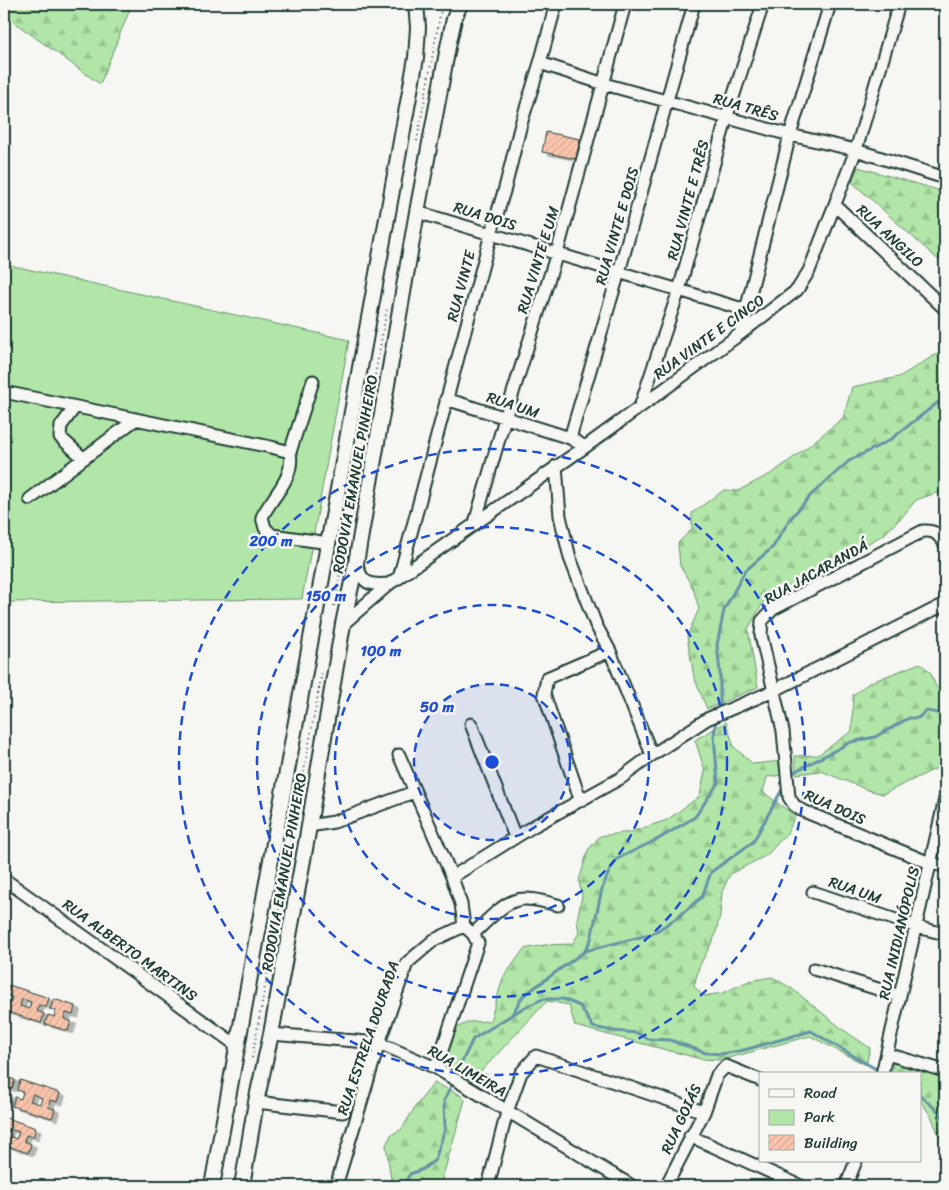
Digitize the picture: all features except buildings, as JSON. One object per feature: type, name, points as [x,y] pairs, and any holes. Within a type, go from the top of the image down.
[{"type":"main road","name":"RODOVIA EMANUEL PINHEIRO","points":[[212,1186],[239,1046],[416,58],[418,27],[416,4]]},
{"type":"main road","name":"RODOVIA EMANUEL PINHEIRO","points":[[242,1186],[256,1102],[271,1034],[309,826],[343,624],[356,563],[417,212],[448,47],[454,19],[460,4]]},
{"type":"street","name":"RUA VINTE","points":[[394,581],[556,4]]},
{"type":"street","name":"RUA VINTE E UM","points":[[475,523],[505,418],[557,254],[625,4]]},
{"type":"street","name":"RUA VINTE E DOIS","points":[[570,438],[619,272],[694,4]]},
{"type":"street","name":"RUA VINTE E TRÊS","points":[[642,404],[679,290],[727,116],[763,4]]},
{"type":"street","points":[[740,334],[790,135],[830,4]]},
{"type":"street","name":"RUA VINTE E CINCO","points":[[343,624],[394,581],[584,447],[740,334],[797,290],[809,271],[836,206],[856,150],[899,4]]},
{"type":"street","name":"RUA TRÊS","points":[[540,63],[604,84],[727,116],[790,135],[856,150],[945,178]]},
{"type":"street","name":"RUA ANGILO","points":[[836,206],[945,309]]},
{"type":"street","name":"RUA DOIS","points":[[417,212],[746,310]]},
{"type":"street","points":[[313,381],[290,452],[292,462],[290,474],[268,505],[262,517],[265,528],[272,535],[329,543]]},
{"type":"street","points":[[4,392],[271,446],[290,452]]},
{"type":"street","name":"RUA UM","points":[[446,399],[570,438]]},
{"type":"street","points":[[75,406],[61,426],[60,437],[83,458]]},
{"type":"street","points":[[30,499],[136,419]]},
{"type":"street","points":[[570,438],[584,447]]},
{"type":"street","points":[[556,466],[560,516],[570,558],[596,625],[610,651],[652,755]]},
{"type":"street","name":"RUA JACARANDÁ","points":[[773,692],[761,635],[762,621],[773,609],[923,531],[931,531],[938,535],[945,544]]},
{"type":"street","points":[[356,563],[360,576],[368,582],[378,585],[394,581]]},
{"type":"street","points":[[452,877],[515,837],[580,799],[621,778],[652,755],[708,719],[773,692],[945,604]]},
{"type":"street","points":[[580,799],[544,694],[547,678],[610,651]]},
{"type":"street","name":"RUA DOIS","points":[[773,692],[783,731],[789,798],[794,805],[801,810],[930,863],[945,866]]},
{"type":"street","points":[[471,724],[515,837]]},
{"type":"street","points":[[399,755],[452,877],[464,926],[473,934],[478,944],[436,1068]]},
{"type":"street","points":[[309,826],[334,822],[414,792]]},
{"type":"street","name":"RUA INIDIANÓPOLIS","points":[[884,1064],[945,799]]},
{"type":"street","name":"RUA ALBERTO MARTINS","points":[[4,879],[239,1046]]},
{"type":"street","name":"RUA UM","points":[[813,892],[916,927],[945,934]]},
{"type":"street","points":[[473,934],[505,906],[514,901],[527,900],[558,905]]},
{"type":"street","name":"RUA ESTRELA DOURADA","points":[[336,1186],[379,1043],[407,963],[434,940],[464,926]]},
{"type":"street","points":[[814,969],[900,996]]},
{"type":"street","name":"RUA LIMEIRA","points":[[271,1034],[379,1043],[436,1068],[632,1186]]},
{"type":"street","points":[[488,1186],[507,1112],[521,1073],[536,1056],[704,1112]]},
{"type":"street","points":[[884,1064],[945,1071]]},
{"type":"street","name":"RUA GOIÁS","points":[[666,1186],[704,1112],[718,1076],[726,1066],[759,1080]]},
{"type":"street","points":[[256,1102],[343,1112]]},
{"type":"street","points":[[690,1136],[801,1186]]},
{"type":"street","points":[[846,1186],[856,1162]]},
{"type":"path","points":[[417,141],[442,4]]},
{"type":"path","points":[[332,612],[387,308]]},
{"type":"path","points":[[251,1063],[322,671]]},
{"type":"green space","points":[[4,4],[132,4],[100,84],[4,15]]},
{"type":"green space","points":[[858,167],[945,192],[945,266],[852,182]]},
{"type":"green space","points":[[4,264],[349,340],[302,599],[4,602]]},
{"type":"green space","points":[[945,349],[945,495],[936,493],[916,500],[883,535],[764,601],[748,629],[758,687],[707,709],[694,677],[687,636],[699,609],[693,588],[680,566],[678,543],[692,529],[692,513],[724,490],[738,491],[774,472],[801,452],[843,418],[852,387],[899,377]]},
{"type":"green space","points":[[920,663],[930,672],[936,687],[945,693],[945,766],[883,794],[821,771],[796,774],[795,756],[818,755],[852,731],[853,695],[869,683]]},
{"type":"green space","points":[[726,722],[734,747],[753,764],[782,761],[783,775],[767,777],[763,792],[795,816],[788,832],[767,855],[730,874],[722,892],[720,915],[715,936],[699,967],[694,986],[703,996],[723,993],[749,981],[772,977],[791,988],[845,1031],[870,1048],[866,1065],[810,1036],[721,1060],[701,1059],[575,1026],[569,1005],[547,1001],[471,1082],[443,1065],[456,1028],[469,1022],[490,1021],[503,978],[524,949],[545,945],[572,944],[579,933],[577,920],[582,896],[579,881],[588,850],[600,836],[631,832],[667,820],[700,796],[705,771],[695,740]]},
{"type":"green space","points":[[894,1062],[945,1077],[945,1150],[931,1116],[922,1103],[922,1072],[891,1072]]},
{"type":"green space","points":[[434,1083],[459,1094],[465,1100],[440,1186],[389,1186],[391,1179],[386,1145],[391,1135],[402,1129],[415,1107]]},
{"type":"waterway","points":[[718,710],[720,705],[720,672],[717,645],[724,610],[745,571],[773,547],[790,519],[811,495],[849,461],[890,440],[945,397]]},
{"type":"waterway","points":[[790,774],[851,742],[875,737],[909,718],[918,718],[926,711],[945,714]]},
{"type":"waterway","points":[[585,951],[591,939],[602,889],[617,859],[660,838],[695,817],[718,783],[714,736],[716,719]]},
{"type":"waterway","points":[[511,1016],[523,996],[585,951],[652,934],[678,917],[702,897],[711,872],[753,842],[784,786]]},
{"type":"waterway","points":[[455,1076],[473,1039],[523,1008],[543,999],[563,999],[580,1006],[593,1027],[637,1033],[648,1039],[670,1040],[706,1053],[722,1054],[744,1050],[811,1031],[881,1072]]},
{"type":"waterway","points":[[403,1186],[410,1174],[423,1169],[435,1160],[445,1129],[444,1101],[453,1082]]},
{"type":"waterway","points":[[922,1097],[941,1114],[945,1125]]}]
